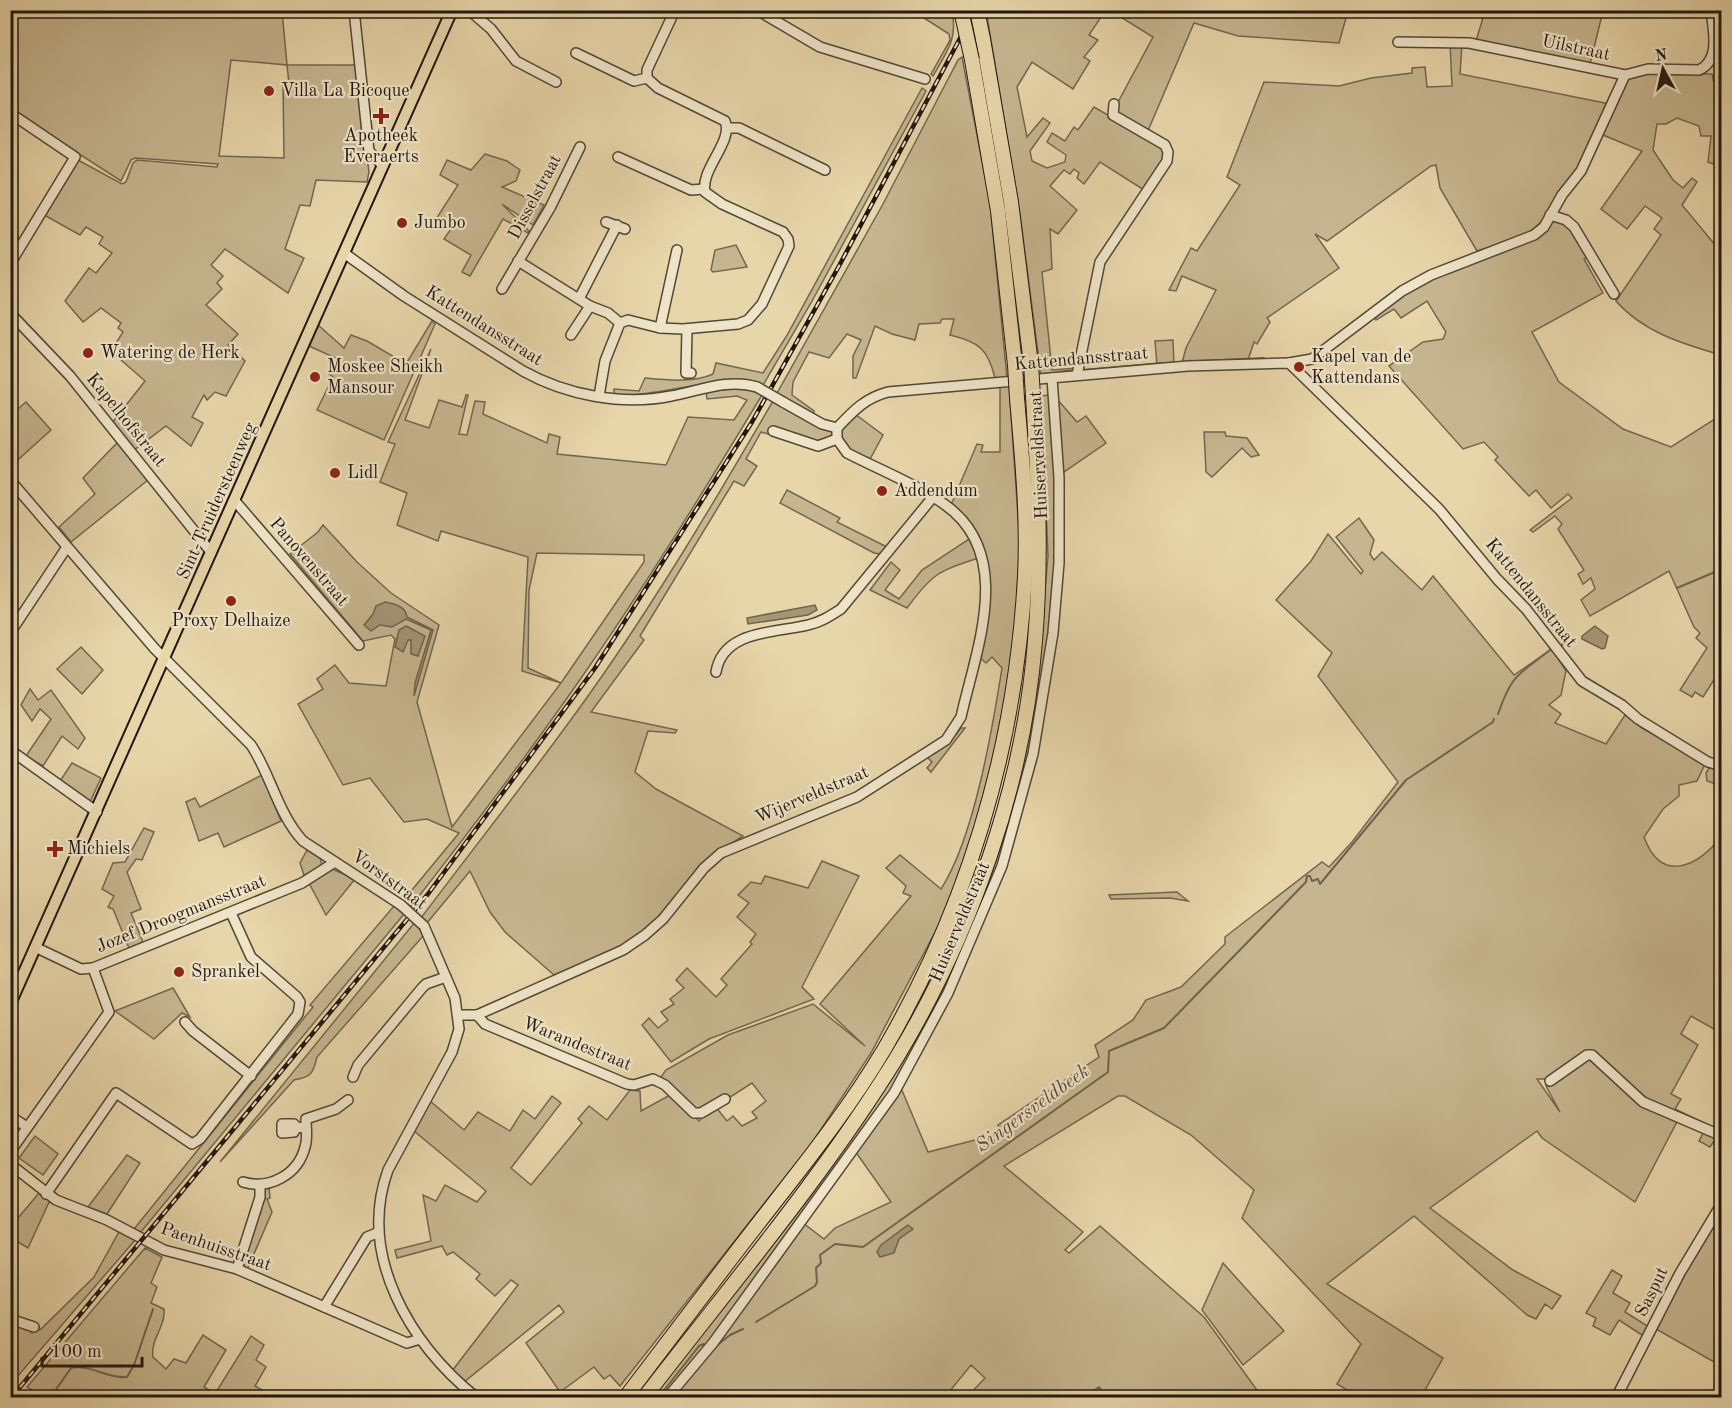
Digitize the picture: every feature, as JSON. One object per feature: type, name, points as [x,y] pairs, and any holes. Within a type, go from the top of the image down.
[{"type":"highway","points":[[625,1398],[808,1162],[884,1049],[926,972],[953,912],[992,795],[1009,721],[1019,649],[1025,573],[1024,491],[1015,365],[998,211],[961,10]]},
{"type":"highway","points":[[644,1398],[819,1170],[897,1056],[940,977],[967,916],[1007,795],[1024,719],[1035,645],[1039,572],[1039,500],[1030,364],[1011,202],[984,39],[977,10]]},
{"type":"main road","name":"Sint-Truidersteenweg","points":[[10,1004],[37,948],[452,10]]},
{"type":"street","points":[[354,10],[369,151],[383,166]]},
{"type":"street","points":[[469,10],[491,29],[516,61],[556,82]]},
{"type":"street","points":[[675,10],[647,70],[647,78],[658,88],[723,119],[728,128]]},
{"type":"street","points":[[757,10],[820,47],[925,79]]},
{"type":"street","points":[[1625,75],[1648,69],[1699,70],[1708,63],[1714,45],[1711,10]]},
{"type":"street","name":"Uilstraat","points":[[1306,362],[1402,291],[1431,275],[1525,240],[1544,227],[1581,171],[1625,75],[1469,43],[1398,42]]},
{"type":"street","points":[[576,53],[634,81],[647,78]]},
{"type":"street","points":[[1077,375],[1100,262],[1167,160],[1168,152],[1165,146],[1113,116],[1114,104]]},
{"type":"street","points":[[10,113],[75,157],[10,264]]},
{"type":"street","points":[[728,128],[739,128],[825,170]]},
{"type":"street","points":[[618,157],[691,190],[704,189],[705,181],[728,128]]},
{"type":"street","name":"Disselstraat","points":[[502,289],[550,208],[580,147]]},
{"type":"street","name":"Disselstraat","points":[[518,261],[580,297],[590,306],[608,313],[620,323],[628,320],[660,328],[687,329],[738,324],[754,314],[789,246],[788,238],[783,232],[708,196],[704,189]]},
{"type":"street","points":[[1550,215],[1566,220],[1574,227],[1614,294]]},
{"type":"street","points":[[580,297],[621,227],[606,222]]},
{"type":"street","points":[[660,328],[679,250]]},
{"type":"street","name":"Kattendansstraat","points":[[344,253],[404,296],[540,381],[569,390],[634,401],[670,397],[743,382],[757,387],[822,424],[837,428],[859,405],[873,396],[888,392],[1188,366],[1289,363],[1439,508],[1497,579],[1538,622],[1573,673],[1593,690],[1622,705],[1638,719],[1708,762],[1722,766]]},
{"type":"street","points":[[571,335],[590,306]]},
{"type":"street","name":"Kapelhofstraat","points":[[10,313],[70,376],[211,552]]},
{"type":"street","points":[[599,396],[605,361],[620,323]]},
{"type":"street","points":[[687,329],[686,373],[691,374]]},
{"type":"street","points":[[1289,363],[1306,362],[1304,375]]},
{"type":"street","name":"Huiserveldstraat","points":[[667,1398],[713,1343],[894,1093],[948,993],[1002,866],[1030,766],[1053,633],[1059,563],[1059,478],[1052,378]]},
{"type":"street","points":[[773,431],[818,446],[837,439],[837,428]]},
{"type":"street","name":"Wijerveldstraat","points":[[460,1016],[477,1015],[623,950],[663,919],[704,868],[721,853],[864,793],[946,740],[954,731],[961,717],[985,606],[985,564],[980,547],[968,528],[945,504],[847,453],[837,439]]},
{"type":"street","name":"Vorststraat","points":[[10,480],[164,659],[250,745],[261,760],[293,831],[303,842],[401,905],[424,926],[460,1016]]},
{"type":"street","points":[[716,672],[717,661],[730,647],[745,637],[808,625],[825,620],[841,609],[933,497]]},
{"type":"street","name":"Panovenstraat","points":[[235,501],[359,645]]},
{"type":"street","points":[[10,633],[67,547]]},
{"type":"street","points":[[10,750],[97,812]]},
{"type":"street","name":"Jozef Droogmansstraat","points":[[37,948],[81,969],[93,968],[302,883],[335,862]]},
{"type":"street","points":[[46,1194],[116,1093],[192,1144],[201,1139],[298,1014],[300,1002],[251,957],[231,913]]},
{"type":"street","points":[[10,1152],[109,1012],[93,968]]},
{"type":"street","points":[[353,1077],[358,1065],[422,988],[426,984],[446,977]]},
{"type":"street","name":"Warandestraat","points":[[477,1015],[485,1024],[627,1084],[634,1085],[653,1079],[665,1085],[694,1113],[701,1113],[725,1099]]},
{"type":"street","points":[[460,1016],[459,1029],[452,1052],[387,1170],[381,1190],[377,1233],[387,1273],[420,1339],[443,1369],[477,1398]]},
{"type":"street","points":[[185,1022],[251,1076]]},
{"type":"street","points":[[1550,1081],[1587,1055],[1592,1055],[1643,1102],[1722,1136]]},
{"type":"street","points":[[243,1182],[260,1185],[282,1178],[300,1161],[305,1149],[301,1127],[306,1119],[336,1109],[348,1100]]},
{"type":"street","points":[[10,1116],[27,1127]]},
{"type":"street","name":"Paenhuisstraat","points":[[10,1164],[56,1200],[107,1220],[164,1250],[237,1269],[407,1343],[420,1339]]},
{"type":"street","points":[[237,1269],[260,1197],[260,1185]]},
{"type":"street","name":"Sasput","points":[[1616,1398],[1680,1273],[1722,1203]]},
{"type":"street","points":[[324,1307],[367,1237],[377,1233]]},
{"type":"street","points":[[10,1319],[34,1327]]},
{"type":"shaded area","points":[[986,10],[1105,11],[1089,35],[1098,40],[1084,57],[1090,61],[1073,89],[1032,62],[1017,87],[1027,137],[1043,118],[1050,123],[1030,151],[1032,161],[1047,168],[1065,162],[1066,155],[1047,142],[1052,133],[1065,141],[1074,127],[1078,130],[1094,107],[1163,147],[1166,158],[1144,190],[1100,162],[1084,184],[1077,178],[1079,173],[1074,169],[1070,174],[1064,170],[1050,186],[1077,210],[1058,234],[1050,229],[1052,269],[1042,272],[1052,370],[1076,368],[1075,373],[1041,376],[1020,214]]},
{"type":"shaded area","points":[[10,11],[282,11],[287,65],[355,65],[369,172],[367,182],[316,180],[310,206],[300,205],[285,249],[304,258],[288,293],[225,249],[211,265],[223,276],[217,283],[222,289],[206,305],[238,334],[228,345],[245,361],[226,396],[215,392],[207,400],[204,395],[192,417],[203,423],[191,446],[166,426],[133,451],[112,423],[145,381],[111,351],[123,332],[118,328],[121,323],[101,308],[83,322],[65,301],[89,268],[96,273],[112,253],[99,244],[103,237],[86,227],[80,235],[44,215],[78,160],[122,184],[126,182],[133,163],[137,160],[217,167],[218,164],[135,158],[131,160],[121,181],[11,110]],"holes":[[[231,60],[287,65],[289,84],[283,85],[284,158],[219,156]]]},
{"type":"shaded area","points":[[913,11],[952,11],[954,29],[950,45],[933,76],[931,74],[950,40],[949,34]]},
{"type":"shaded area","points":[[1111,11],[1348,11],[1339,43],[1238,36],[1194,23],[1147,133],[1117,116],[1117,104],[1153,37]]},
{"type":"shaded area","points":[[1485,11],[1603,11],[1590,64],[1476,41]]},
{"type":"shaded area","points":[[1450,43],[1462,44],[1460,74],[1610,104],[1574,175],[1550,212],[1537,226],[1520,238],[1477,251],[1440,188],[1436,165],[1431,166],[1327,241],[1315,234],[1339,268],[1267,318],[1270,322],[1257,344],[1254,342],[1248,360],[1182,363],[1186,348],[1216,290],[1182,276],[1176,291],[1169,290],[1191,248],[1197,251],[1240,185],[1227,177],[1264,82],[1339,86],[1371,78],[1412,73],[1412,68],[1425,67],[1427,87],[1452,86]]},
{"type":"shaded area","points":[[962,57],[990,203],[1007,378],[995,378],[989,360],[981,348],[950,335],[954,319],[942,319],[940,323],[919,324],[915,340],[892,334],[875,326],[856,378],[853,378],[853,356],[861,340],[847,334],[829,358],[809,352],[793,382],[792,395],[814,411],[814,414],[776,395],[883,204],[958,60]]},
{"type":"shaded area","points":[[1656,72],[1712,74],[1716,93],[1721,95],[1721,167],[1708,162],[1711,136],[1701,136],[1699,126],[1677,118],[1666,124],[1657,124],[1653,150],[1673,180],[1683,188],[1692,178],[1697,182],[1682,205],[1721,252],[1721,355],[1664,336],[1638,321],[1616,301],[1661,235],[1654,229],[1662,218],[1645,206],[1627,229],[1601,209],[1642,151],[1603,135],[1626,79]]},
{"type":"shaded area","points":[[922,88],[926,91],[811,303],[762,387],[749,382],[732,381],[651,393],[614,394],[614,389],[639,391],[645,378],[679,380],[705,377],[713,374],[716,363],[763,373],[786,337]]},
{"type":"shaded area","points":[[485,154],[507,161],[520,170],[516,181],[502,187],[544,205],[533,225],[502,204],[529,231],[528,233],[503,219],[470,276],[462,272],[471,255],[444,239],[451,229],[436,219],[458,185],[440,175],[447,160],[471,170]]},
{"type":"shaded area","points":[[1552,219],[1566,223],[1588,257],[1584,259],[1603,293],[1532,332],[1559,382],[1623,429],[1671,447],[1721,415],[1721,669],[1703,697],[1695,692],[1692,697],[1680,690],[1707,648],[1696,638],[1700,633],[1694,627],[1669,571],[1590,616],[1581,600],[1595,589],[1591,578],[1583,584],[1578,574],[1584,570],[1558,529],[1562,524],[1555,516],[1533,532],[1530,530],[1572,498],[1568,494],[1551,508],[1536,490],[1529,496],[1495,460],[1498,457],[1484,442],[1463,449],[1389,366],[1423,342],[1443,339],[1446,332],[1427,301],[1401,318],[1394,309],[1376,320],[1373,315],[1421,283],[1525,243]]},
{"type":"shaded area","points":[[736,245],[747,267],[713,272],[711,270],[715,250]]},
{"type":"shaded area","points":[[432,321],[435,324],[384,440],[317,410],[333,377],[329,374],[338,359],[309,346],[318,325],[344,348],[351,335],[367,341],[406,364]]},
{"type":"shaded area","points":[[1173,340],[1174,364],[1157,365],[1155,341]]},
{"type":"shaded area","points":[[431,349],[405,420],[429,428],[439,400],[462,407],[468,395],[459,434],[467,435],[475,401],[485,402],[483,414],[547,443],[549,434],[560,437],[557,454],[666,465],[688,417],[734,420],[747,400],[737,396],[707,399],[706,392],[747,387],[762,395],[632,603],[586,671],[499,791],[409,909],[402,902],[459,833],[427,819],[404,822],[370,778],[343,785],[298,704],[323,689],[317,679],[335,665],[349,683],[386,686],[395,639],[391,635],[363,641],[290,554],[318,532],[323,525],[357,562],[391,593],[439,625],[417,702],[452,827],[561,683],[522,671],[528,557],[441,531],[438,541],[397,525],[407,493],[380,482],[395,444],[388,442]],"holes":[[[537,553],[644,555],[644,562],[561,683],[528,668],[529,590]]]},
{"type":"shaded area","points":[[1000,385],[1009,385],[1020,546],[1019,601],[1012,664],[985,798],[952,900],[871,1053],[812,1143],[620,1386],[610,1375],[604,1379],[594,1367],[560,1392],[526,1343],[564,1312],[559,1305],[464,1382],[452,1371],[518,1285],[511,1280],[495,1296],[476,1279],[480,1274],[453,1252],[447,1255],[442,1246],[397,1258],[395,1250],[431,1241],[423,1195],[436,1201],[445,1185],[477,1202],[486,1191],[413,1130],[430,1101],[464,1130],[478,1112],[510,1131],[523,1110],[535,1119],[552,1096],[561,1103],[511,1168],[531,1185],[582,1123],[578,1119],[589,1106],[607,1120],[630,1090],[640,1091],[641,1111],[672,1094],[699,1121],[701,1119],[699,1116],[715,1106],[727,1121],[733,1116],[742,1126],[757,1118],[752,1112],[766,1101],[752,1083],[724,1101],[694,1109],[661,1077],[666,1070],[728,1035],[813,1004],[865,1046],[820,1004],[911,896],[903,893],[906,886],[886,868],[900,855],[941,889],[963,842],[987,752],[1002,668],[992,657],[986,663],[977,655],[989,593],[989,574],[986,557],[979,540],[968,523],[951,505],[977,444],[983,445],[981,452],[1000,452]]},
{"type":"shaded area","points":[[1049,395],[1056,476],[1057,562],[1050,635],[1030,754],[1007,845],[964,952],[892,1091],[736,1307],[663,1397],[649,1398],[771,1241],[959,949],[1037,677],[1048,556],[1041,396]]},
{"type":"shaded area","points":[[1057,399],[1077,422],[1086,416],[1106,443],[1061,474]]},
{"type":"shaded area","points":[[773,401],[833,430],[834,438],[821,444],[773,428],[768,434],[761,432],[746,459],[757,466],[744,486],[734,481],[640,636],[644,640],[591,712],[677,730],[675,733],[648,731],[635,772],[656,789],[743,836],[709,858],[649,927],[616,949],[554,975],[505,932],[490,912],[470,871],[427,923],[421,918],[572,718],[641,619]]},
{"type":"shaded area","points":[[26,402],[51,430],[11,466],[11,415]]},
{"type":"shaded area","points":[[855,414],[883,435],[869,461],[849,451],[840,436],[845,425]]},
{"type":"shaded area","points":[[1204,432],[1225,432],[1226,436],[1247,438],[1259,455],[1251,457],[1242,448],[1212,477],[1206,472]]},
{"type":"shaded area","points":[[118,442],[148,480],[71,542],[59,527],[95,494],[83,478]]},
{"type":"shaded area","points":[[787,490],[840,518],[837,522],[887,547],[880,554],[874,553],[780,503]]},
{"type":"shaded area","points":[[1359,518],[1374,540],[1370,554],[1374,560],[1382,552],[1422,590],[1433,576],[1514,675],[1552,649],[1566,671],[1561,695],[1549,705],[1561,714],[1555,723],[1606,744],[1625,715],[1642,728],[1705,764],[1697,781],[1679,785],[1679,796],[1663,809],[1644,837],[1651,852],[1660,861],[1670,866],[1680,866],[1691,863],[1701,856],[1721,837],[1721,1033],[1691,1016],[1681,1034],[1698,1045],[1671,1094],[1681,1099],[1675,1109],[1721,1131],[1710,1147],[1699,1141],[1703,1133],[1678,1120],[1635,1202],[1542,1138],[1537,1131],[1430,1208],[1513,1270],[1561,1296],[1552,1309],[1545,1304],[1536,1319],[1527,1315],[1414,1216],[1327,1284],[1443,1358],[1421,1397],[1359,1397],[1337,1384],[1361,1344],[1242,1218],[1254,1190],[1191,1135],[1125,1096],[1118,1096],[1004,1166],[1083,1232],[1065,1250],[1069,1253],[1100,1226],[1204,1317],[1262,1397],[1172,1397],[1168,1390],[1153,1397],[1108,1397],[1099,1387],[1083,1397],[967,1397],[985,1378],[971,1365],[945,1397],[670,1398],[803,1223],[824,1239],[835,1228],[891,1202],[855,1151],[901,1088],[928,1152],[987,1137],[1000,1131],[998,1125],[1099,1057],[1095,1045],[1133,1020],[1146,1000],[1181,987],[1225,944],[1225,937],[1322,862],[1329,867],[1352,842],[1398,782],[1318,676],[1332,653],[1276,600],[1311,561],[1328,534],[1361,574],[1363,571],[1336,537]],"holes":[[[1586,1057],[1546,1086],[1560,1112],[1537,1079],[1548,1079]]]},
{"type":"shaded area","points":[[969,539],[979,558],[954,566],[937,575],[930,580],[907,608],[870,590],[891,562],[900,570],[885,590],[899,599],[922,570]]},
{"type":"shaded area","points":[[385,602],[399,606],[407,617],[433,630],[414,696],[415,683],[431,630],[406,619],[392,627],[380,625],[371,631],[364,625],[376,606]]},
{"type":"shaded area","points":[[815,605],[817,610],[808,615],[748,624],[747,618]]},
{"type":"shaded area","points":[[406,626],[425,636],[418,656],[411,654],[411,640],[408,640],[403,652],[395,647],[399,630]]},
{"type":"shaded area","points":[[1595,626],[1608,636],[1605,648],[1602,649],[1582,639],[1582,636]]},
{"type":"shaded area","points":[[81,647],[103,670],[82,694],[57,669]]},
{"type":"shaded area","points":[[30,689],[38,700],[51,690],[85,738],[78,749],[62,736],[43,766],[26,756],[51,719],[40,709],[32,721],[21,705]]},
{"type":"shaded area","points":[[961,728],[965,728],[931,772],[927,768],[932,762],[927,757],[953,738]]},
{"type":"shaded area","points":[[72,763],[101,778],[90,802],[60,781]]},
{"type":"shaded area","points":[[1711,765],[1721,769],[1721,786],[1707,781],[1706,773]]},
{"type":"shaded area","points":[[262,775],[281,821],[224,847],[218,833],[199,841],[186,802],[195,798],[200,807]]},
{"type":"shaded area","points":[[144,828],[154,832],[142,860],[136,859],[127,872],[141,909],[131,913],[143,942],[129,948],[113,909],[108,907],[114,896],[102,889],[113,863],[125,862]]},
{"type":"shaded area","points":[[307,850],[320,858],[322,865],[305,878],[300,863]]},
{"type":"shaded area","points":[[822,861],[859,876],[802,987],[814,999],[709,1039],[671,1062],[642,1025],[649,1018],[658,1028],[668,1020],[661,1012],[674,1004],[670,999],[684,988],[676,980],[687,968],[716,997],[727,985],[721,979],[752,944],[750,942],[756,934],[737,917],[749,903],[738,895],[751,882],[761,884],[765,876],[808,888]]},
{"type":"shaded area","points":[[332,869],[355,879],[326,915],[309,883]]},
{"type":"shaded area","points":[[1177,892],[1188,901],[1170,898],[1111,899],[1109,895]]},
{"type":"shaded area","points":[[394,906],[404,914],[140,1233],[134,1229],[313,1007],[310,1005]]},
{"type":"shaded area","points":[[415,922],[424,935],[317,1057],[310,1074],[294,1080],[220,1162]]},
{"type":"shaded area","points":[[173,988],[190,1017],[182,1013],[154,1039],[115,1011]]},
{"type":"shaded area","points":[[35,1136],[58,1154],[43,1175],[19,1158]]},
{"type":"shaded area","points":[[127,1155],[140,1163],[107,1214],[88,1207]]},
{"type":"shaded area","points":[[269,1187],[270,1198],[267,1199],[272,1212],[247,1270],[242,1266],[264,1190]]},
{"type":"shaded area","points":[[39,1193],[50,1200],[28,1248],[11,1238],[10,1214],[18,1218]]},
{"type":"shaded area","points":[[1721,1207],[1721,1366],[1656,1329],[1682,1274]]},
{"type":"shaded area","points":[[908,1225],[913,1229],[899,1239],[894,1253],[880,1257],[877,1252],[881,1245]]},
{"type":"shaded area","points":[[120,1230],[136,1239],[11,1384],[11,1324],[21,1325],[32,1333],[41,1329],[94,1277]]},
{"type":"shaded area","points":[[145,1248],[162,1257],[151,1283],[157,1287],[151,1303],[164,1309],[153,1357],[166,1369],[174,1359],[186,1363],[203,1335],[226,1350],[204,1387],[215,1394],[251,1336],[264,1345],[256,1360],[266,1367],[255,1386],[269,1394],[267,1397],[43,1397],[27,1387]]},
{"type":"shaded area","points":[[1223,1263],[1284,1331],[1243,1365],[1202,1310]]},
{"type":"shaded area","points":[[1612,1270],[1622,1276],[1613,1293],[1630,1303],[1625,1312],[1649,1327],[1645,1337],[1619,1320],[1610,1335],[1593,1326],[1596,1318],[1586,1313]]},
{"type":"waterway","points":[[1223,360],[1264,358]]},
{"type":"waterway","points":[[1200,361],[1219,360]]},
{"type":"waterway","points":[[1170,363],[1179,362]]},
{"type":"waterway","points":[[1083,370],[1163,363]]},
{"type":"waterway","points":[[1058,372],[1076,370]]},
{"type":"waterway","name":"Singersveldbeek","points":[[1677,588],[1722,569]]},
{"type":"waterway","name":"Singersveldbeek","points":[[1559,646],[1569,641]]},
{"type":"waterway","name":"Singersveldbeek","points":[[1498,714],[1517,676],[1550,650]]},
{"type":"waterway","name":"Singersveldbeek","points":[[756,1322],[815,1286],[816,1268],[821,1263],[820,1255],[835,1244],[863,1247],[1108,1072],[1109,1051],[1164,1028],[1306,882],[1307,876],[1310,876],[1312,881],[1318,879],[1320,884],[1406,780],[1493,722],[1494,719]]},
{"type":"waterway","points":[[50,1398],[71,1368],[85,1368],[113,1376],[127,1377],[134,1365],[153,1309]]},
{"type":"waterway","name":"Singersveldbeek","points":[[715,1347],[730,1335],[743,1329]]},
{"type":"waterway","name":"Singersveldbeek","points":[[658,1398],[699,1346],[704,1344]]},
{"type":"railway","points":[[11,1398],[428,894],[595,668],[752,422],[839,266],[975,10]]},
{"type":"place","name":"Villa La Bicoque","points":[[269,91]]},
{"type":"place","name":"Apotheek Everaerts","points":[[381,116]]},
{"type":"place","name":"Jumbo","points":[[402,223]]},
{"type":"place","name":"Watering de Herk","points":[[88,353]]},
{"type":"place","name":"Kapel van de Kattendans","points":[[1299,367]]},
{"type":"place","name":"Moskee Sheikh Mansour","points":[[315,377]]},
{"type":"place","name":"Lidl","points":[[335,473]]},
{"type":"place","name":"Addendum","points":[[882,491]]},
{"type":"place","name":"Proxy Delhaize","points":[[231,601]]},
{"type":"place","name":"Michiels","points":[[55,849]]},
{"type":"place","name":"Sprankel","points":[[179,972]]}]
